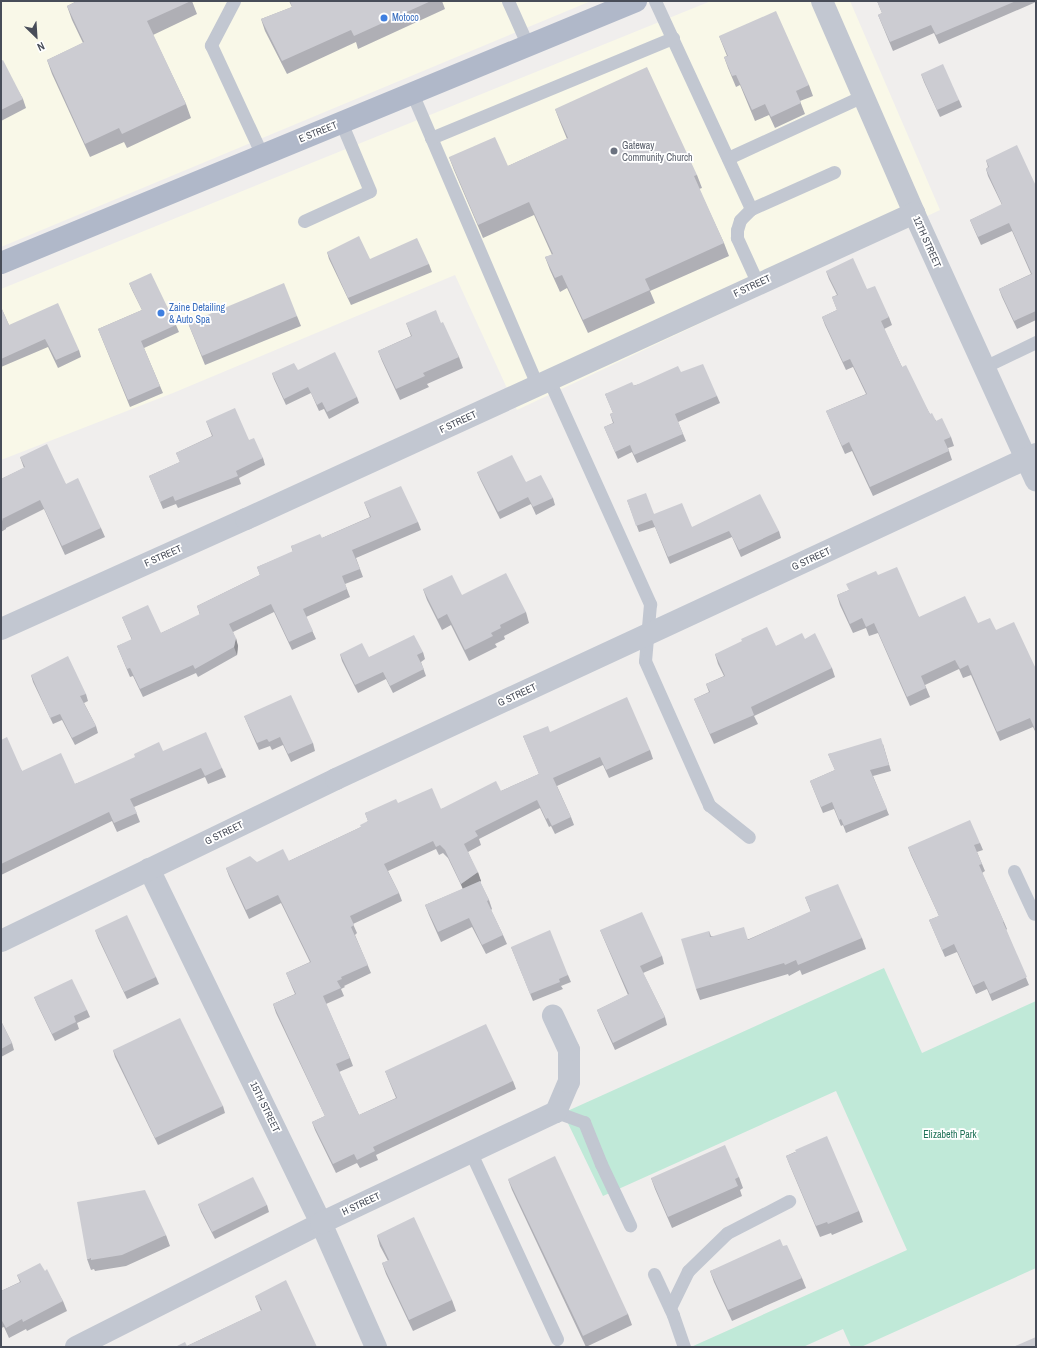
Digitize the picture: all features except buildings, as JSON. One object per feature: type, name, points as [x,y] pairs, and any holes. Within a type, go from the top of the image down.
[{"type":"main road","name":"E STREET","points":[[1,263],[636,1]]},
{"type":"street","name":"12TH STREET","points":[[822,1],[914,212],[984,367],[1031,456],[1036,481]]},
{"type":"street","name":"F STREET","points":[[1,629],[543,383],[914,212]]},
{"type":"street","name":"G STREET","points":[[1,941],[344,776],[1031,456]]},
{"type":"street","name":"15TH STREET","points":[[149,869],[321,1224],[376,1347]]},
{"type":"street","points":[[553,1015],[569,1050],[569,1082],[556,1112]]},
{"type":"street","name":"H STREET","points":[[76,1347],[321,1224],[556,1112]]},
{"type":"lane","points":[[234,1],[211,45],[262,156]]},
{"type":"lane","points":[[508,1],[528,46]]},
{"type":"lane","points":[[655,1],[751,209]]},
{"type":"lane","points":[[431,138],[673,38]]},
{"type":"lane","points":[[412,93],[431,138],[543,383],[650,604],[645,661],[709,805],[749,837]]},
{"type":"lane","points":[[728,158],[863,96]]},
{"type":"lane","points":[[304,220],[370,191],[341,122]]},
{"type":"lane","points":[[758,284],[737,238],[737,230],[740,220],[751,209],[834,172]]},
{"type":"lane","points":[[984,367],[1036,342]]},
{"type":"lane","points":[[1014,871],[1035,915]]},
{"type":"lane","points":[[556,1112],[584,1122],[601,1164],[630,1225]]},
{"type":"lane","points":[[471,1153],[557,1339]]},
{"type":"lane","points":[[670,1308],[688,1271],[727,1233],[789,1201]]},
{"type":"lane","points":[[654,1274],[670,1308],[684,1347]]},
{"type":"shaded area","points":[[1,1],[591,1],[1,247]]},
{"type":"shaded area","points":[[711,1],[850,1],[940,210],[517,410],[455,275],[173,393],[1,460],[1,289]]},
{"type":"green space","name":"Elizabeth Park","points":[[884,968],[922,1053],[1036,1001],[1036,1268],[861,1347],[851,1347],[843,1329],[803,1347],[691,1347],[907,1250],[836,1091],[603,1196],[563,1113]]},
{"type":"place","name":"Motoco","points":[[384,18]]},
{"type":"place","name":"Gateway Community Church","points":[[614,151]]},
{"type":"place","name":"Zaine Detailing & Auto Spa","points":[[161,313]]}]
